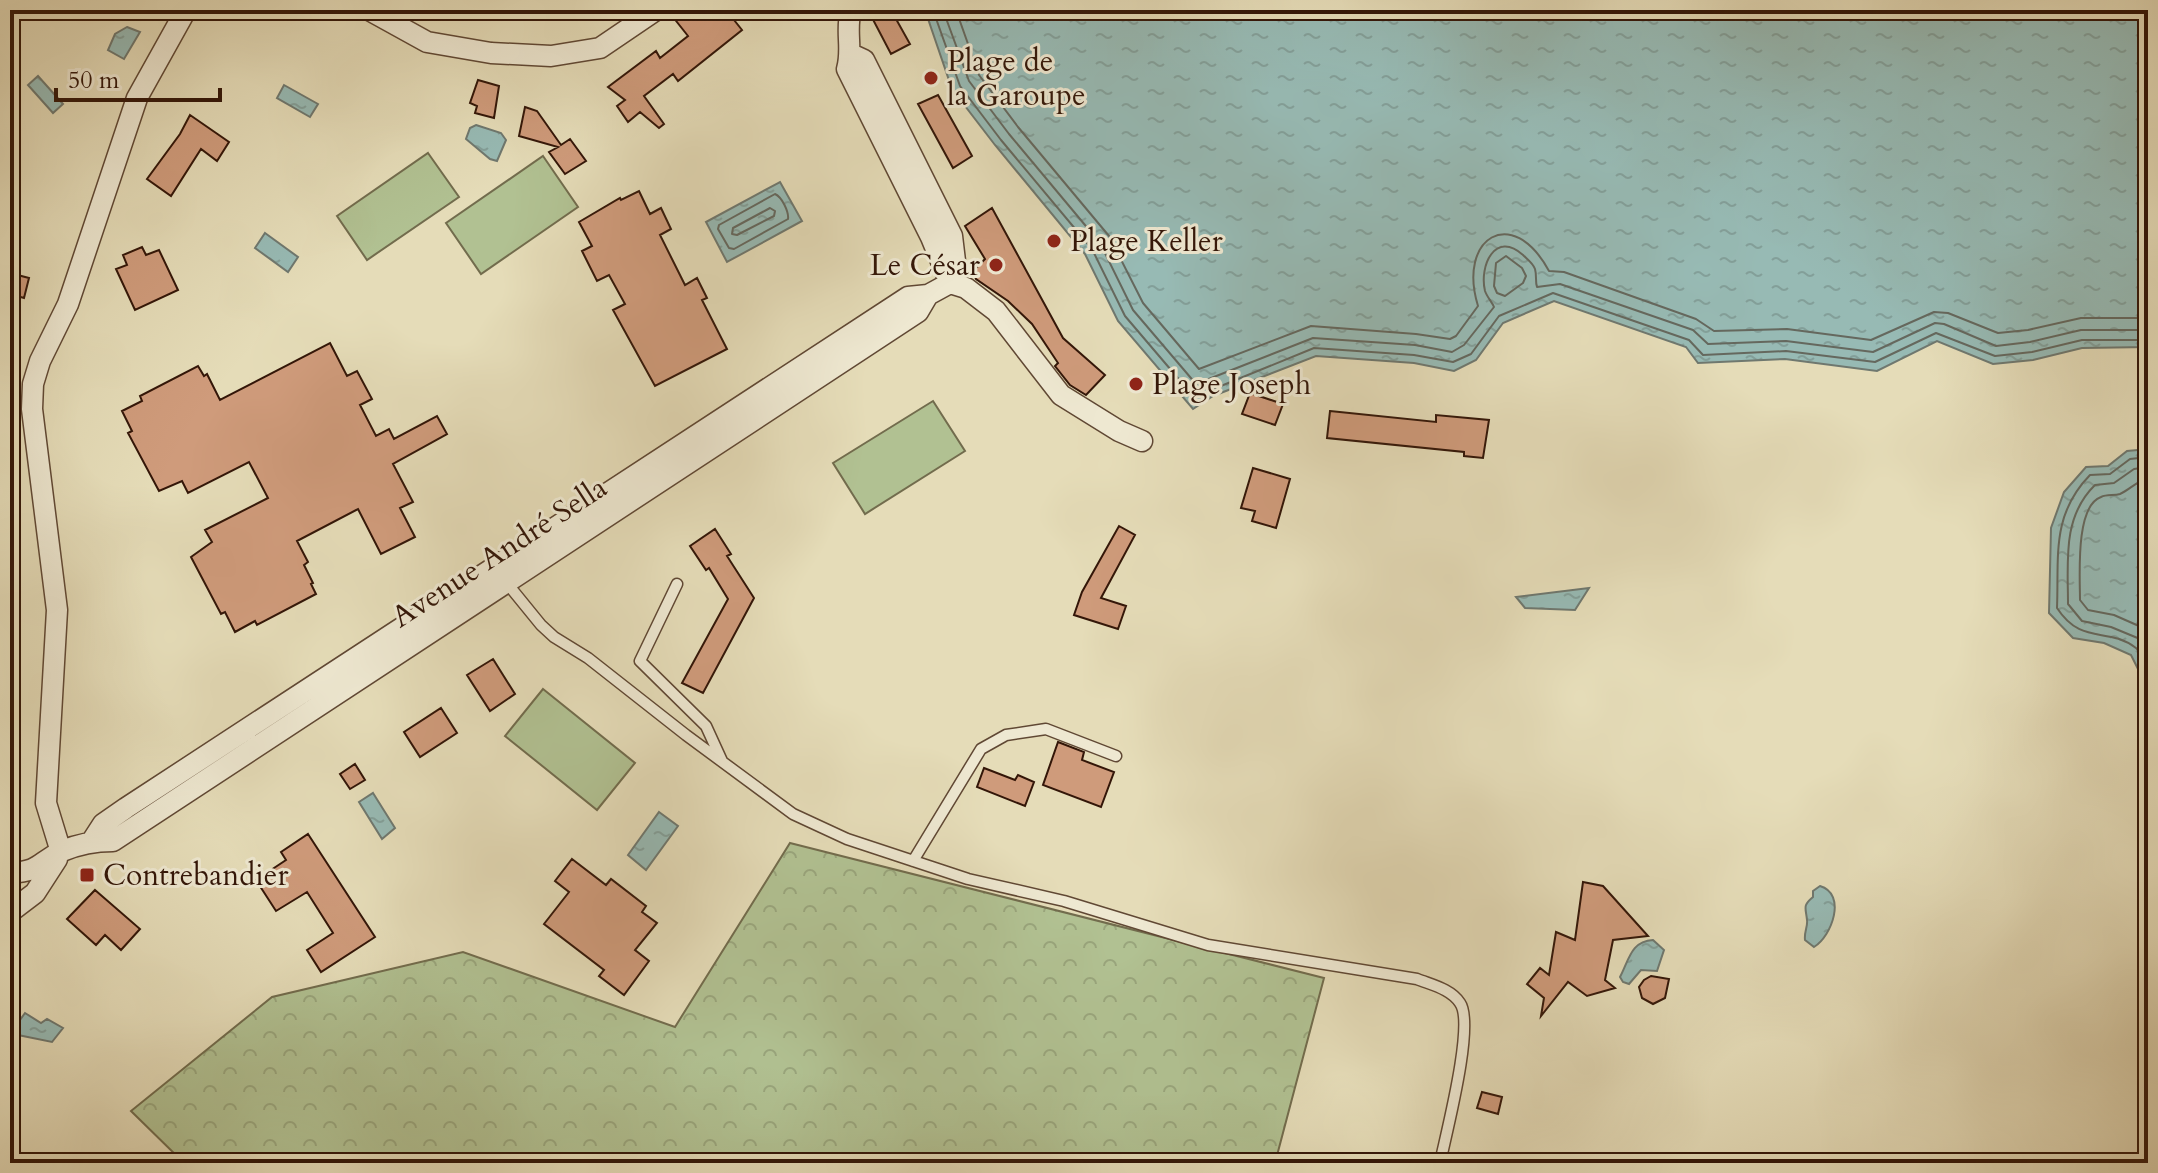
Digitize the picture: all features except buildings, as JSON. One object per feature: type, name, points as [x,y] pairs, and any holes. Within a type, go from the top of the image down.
[{"type":"street","points":[[10,912],[35,893],[61,852],[46,803],[57,610],[32,409],[33,384],[40,361],[68,304],[137,98],[186,10]]},
{"type":"street","points":[[369,10],[427,42],[491,53],[551,56],[600,48],[656,10]]},
{"type":"street","points":[[851,10],[848,21],[851,54],[864,60],[952,236],[955,261],[950,283],[966,288],[996,311],[1061,395],[1119,431],[1142,441]]},
{"type":"street","name":"Avenue André Sella","points":[[10,873],[32,872],[61,852],[92,841],[103,824],[126,808],[502,575],[908,297],[928,295],[950,283]]},
{"type":"lane","points":[[502,575],[554,637],[588,658],[793,814],[847,839],[968,879],[1089,908],[1208,945],[1402,976],[1446,991],[1461,1004],[1466,1020],[1458,1078],[1440,1163]]},
{"type":"lane","points":[[677,584],[640,661],[706,726],[723,763]]},
{"type":"lane","points":[[913,861],[981,749],[1006,735],[1046,729],[1116,756]]},
{"type":"green space","points":[[428,153],[459,197],[367,260],[337,216]]},
{"type":"green space","points":[[543,156],[578,207],[481,274],[446,223]]},
{"type":"green space","points":[[933,401],[965,451],[865,514],[833,463]]},
{"type":"green space","points":[[543,689],[635,763],[597,810],[505,736]]},
{"type":"green space","points":[[790,843],[1324,978],[1275,1163],[184,1163],[131,1111],[272,997],[463,952],[675,1027]]},
{"type":"water","points":[[925,10],[2148,10],[2148,347],[2082,348],[2033,360],[1993,364],[1937,341],[1877,371],[1785,359],[1698,363],[1686,347],[1554,301],[1503,323],[1476,360],[1454,371],[1414,363],[1316,356],[1213,396],[1193,409],[1118,321],[1085,254],[952,89]]},
{"type":"water","points":[[127,27],[140,32],[124,59],[108,50],[115,34]]},
{"type":"water","points":[[38,76],[63,104],[53,113],[28,85]]},
{"type":"water","points":[[284,85],[318,104],[310,117],[277,98]]},
{"type":"water","points":[[476,125],[501,133],[506,140],[497,161],[490,159],[466,139],[470,128]]},
{"type":"water","points":[[780,182],[802,221],[727,262],[706,222]]},
{"type":"water","points":[[265,233],[298,257],[288,272],[255,248]]},
{"type":"water","points":[[2148,449],[2148,689],[2131,655],[2104,643],[2073,638],[2049,613],[2051,528],[2064,492],[2086,467],[2108,466],[2127,451]]},
{"type":"water","points":[[1589,588],[1575,610],[1525,608],[1516,597]]},
{"type":"water","points":[[373,793],[395,828],[382,839],[359,802]]},
{"type":"water","points":[[659,812],[678,826],[646,870],[628,855]]},
{"type":"water","points":[[1820,886],[1828,890],[1835,906],[1831,925],[1821,942],[1814,947],[1805,940],[1806,907],[1813,897],[1813,891]]},
{"type":"water","points":[[1653,940],[1664,950],[1657,971],[1641,970],[1629,984],[1623,982],[1620,977],[1632,952],[1640,944]]},
{"type":"water","points":[[25,1013],[41,1023],[47,1019],[63,1028],[52,1042],[18,1035],[12,1031]]},
{"type":"place","name":"Plage de la Garoupe","points":[[931,78]]},
{"type":"place","name":"Plage Keller","points":[[1054,241]]},
{"type":"place","name":"Le César","points":[[996,265]]},
{"type":"place","name":"Plage Joseph","points":[[1136,384]]},
{"type":"place","name":"Contrebandier","points":[[87,875]]}]
